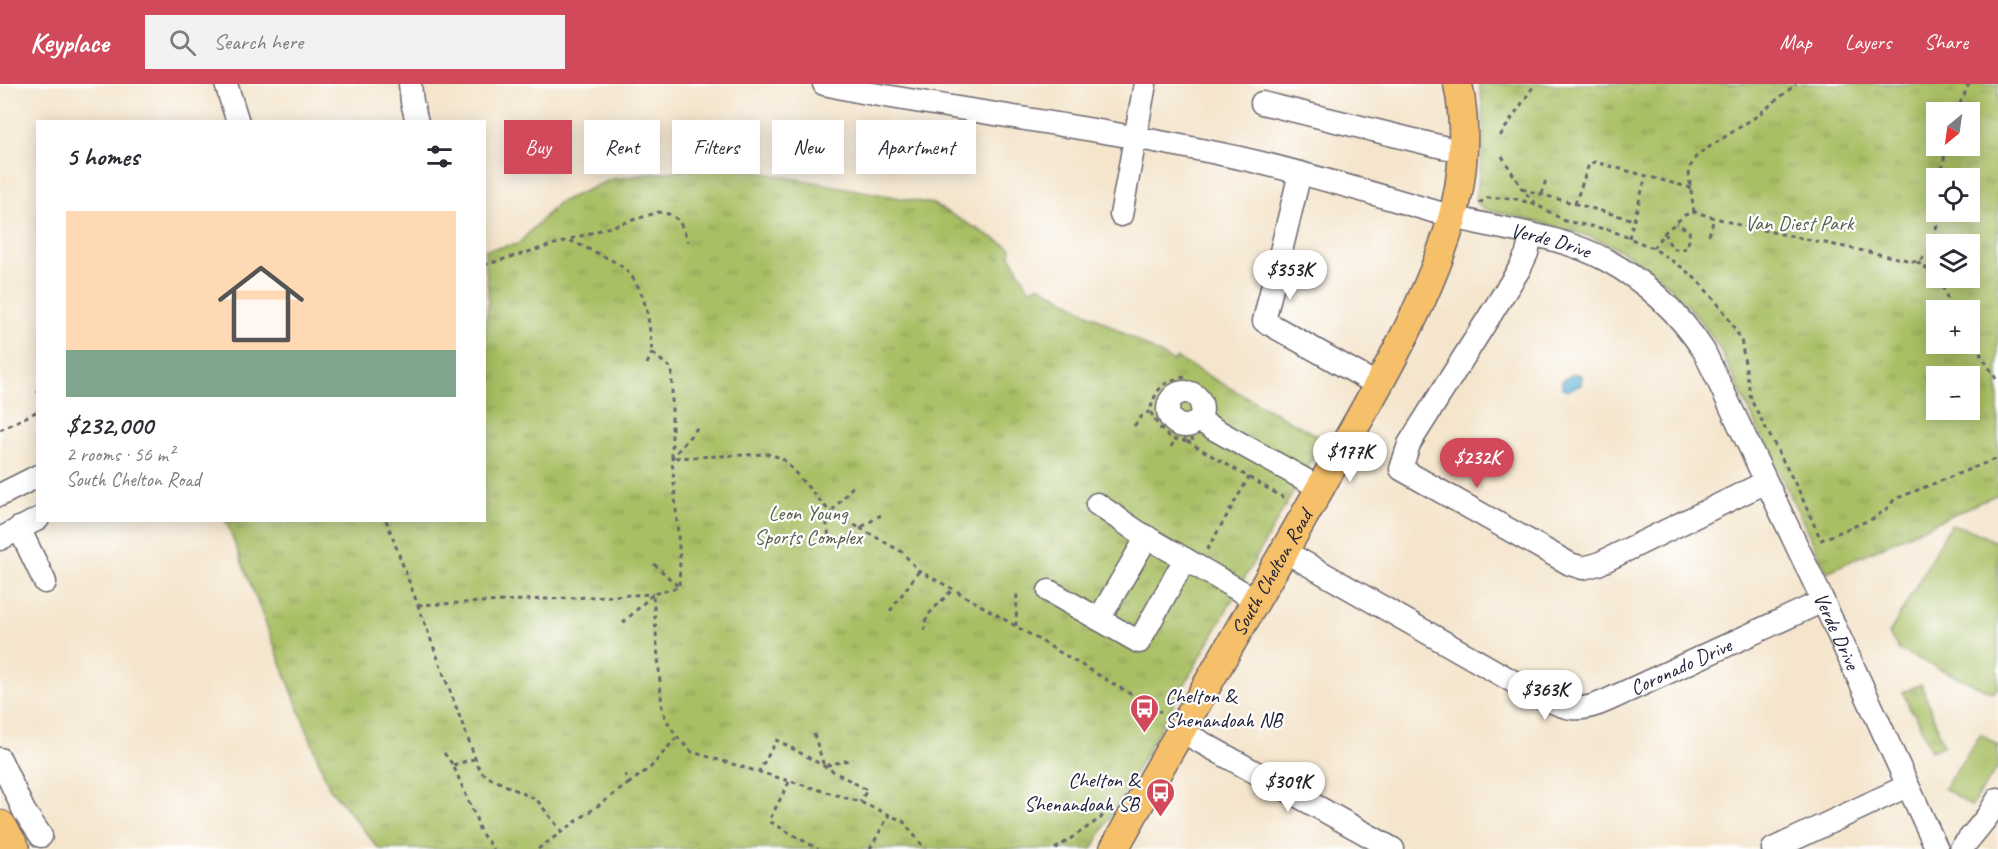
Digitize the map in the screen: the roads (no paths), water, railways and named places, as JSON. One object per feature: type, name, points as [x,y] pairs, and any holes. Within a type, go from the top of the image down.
[{"type":"main road","name":"South Chelton Road","points":[[1114,849],[1171,721],[1256,600],[1378,385],[1423,297],[1453,217],[1460,184],[1463,152],[1458,84]]},
{"type":"street","points":[[226,84],[237,120]]},
{"type":"street","points":[[411,84],[416,120]]},
{"type":"street","name":"Verde Drive","points":[[824,84],[1239,158],[1453,217],[1580,248],[1606,260],[1646,286],[1688,327],[1704,351],[1823,601],[1937,849]]},
{"type":"street","points":[[1121,215],[1144,84]]},
{"type":"street","points":[[1262,104],[1463,152]]},
{"type":"street","points":[[1300,173],[1264,321],[1378,385]]},
{"type":"street","points":[[1531,236],[1527,254],[1520,268],[1409,444],[1401,469],[1570,564],[1583,568],[1598,564],[1766,482]]},
{"type":"street","points":[[1204,423],[1320,488]]},
{"type":"street","points":[[0,495],[36,477]]},
{"type":"street","points":[[1097,504],[1147,537],[1194,558],[1256,600]]},
{"type":"street","points":[[19,529],[45,582]]},
{"type":"street","points":[[1099,619],[1147,537]]},
{"type":"street","name":"Coronado Drive","points":[[1284,551],[1535,693],[1557,704],[1574,709],[1590,708],[1823,601]]},
{"type":"street","points":[[1049,591],[1139,642],[1194,558]]},
{"type":"street","points":[[1171,721],[1394,849]]},
{"type":"street","points":[[0,759],[24,811],[24,842]]},
{"type":"street","points":[[1773,849],[1907,786]]},
{"type":"street","points":[[1961,849],[1987,817],[1998,799]]},
{"type":"water","points":[[1573,374],[1582,376],[1581,385],[1568,390],[1562,388],[1562,381]]},
{"type":"place","name":"Chelton & Shenandoah NB","points":[[1144,734]]},
{"type":"place","name":"Chelton & Shenandoah SB","points":[[1160,818]]},
{"type":"park label","name":"Van Diest Park","points":[[1799,223]]},
{"type":"park label","name":"Leon Young Sports Complex","points":[[808,525]]}]
